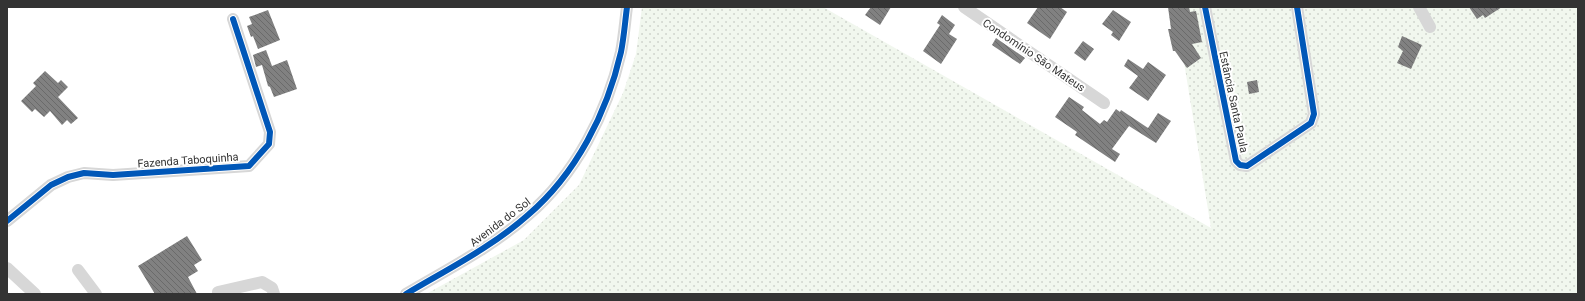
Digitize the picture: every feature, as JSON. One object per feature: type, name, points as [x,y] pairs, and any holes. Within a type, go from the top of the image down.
[{"type":"street","name":"Avenida do Sol","points":[[406,294],[466,260],[516,225],[546,198],[562,180],[583,150],[612,84],[621,51],[627,7]]},
{"type":"street","name":"Condomínio São Mateus","points":[[964,7],[1104,103]]},
{"type":"street","name":"Estância Santa Paula","points":[[1205,7],[1236,161],[1240,165],[1247,166],[1311,123],[1314,114],[1297,7]]},
{"type":"street","points":[[1420,7],[1430,27]]},
{"type":"street","name":"Fazenda Taboquinha","points":[[7,221],[51,185],[68,177],[84,173],[112,175],[248,166],[270,144],[270,132],[233,19]]},
{"type":"street","points":[[7,268],[34,294]]},
{"type":"street","points":[[78,270],[96,294]]},
{"type":"street","points":[[218,292],[262,282],[272,288],[274,294]]},
{"type":"shaded area","points":[[642,7],[823,7],[1211,228],[1175,7],[1578,7],[1578,294],[426,294],[524,240],[579,185],[623,93],[636,54]]},
{"type":"building","points":[[871,7],[891,7],[880,25],[865,15]]},
{"type":"building","points":[[1038,7],[1060,7],[1067,12],[1050,39],[1027,23]]},
{"type":"building","points":[[1168,7],[1189,7],[1190,12],[1196,11],[1202,42],[1192,44],[1201,58],[1187,68],[1175,51],[1173,51],[1168,29],[1171,29]]},
{"type":"building","points":[[1469,7],[1502,7],[1485,18],[1483,15],[1477,19]]},
{"type":"building","points":[[268,10],[280,40],[258,49],[247,26],[252,24],[249,17]]},
{"type":"building","points":[[1113,10],[1131,22],[1119,41],[1111,35],[1113,32],[1102,24]]},
{"type":"building","points":[[942,15],[955,25],[949,34],[957,39],[941,64],[923,51],[940,25],[937,23]]},
{"type":"building","points":[[1402,36],[1422,45],[1411,69],[1397,63],[1403,51],[1398,47]]},
{"type":"building","points":[[996,38],[1025,58],[1020,64],[992,45]]},
{"type":"building","points":[[1083,41],[1094,49],[1085,61],[1074,53]]},
{"type":"building","points":[[266,50],[272,66],[287,60],[297,89],[274,97],[270,87],[268,86],[262,65],[256,67],[253,55]]},
{"type":"building","points":[[1128,59],[1143,69],[1148,62],[1166,75],[1148,101],[1129,88],[1138,76],[1124,66]]},
{"type":"building","points":[[45,71],[58,83],[61,80],[68,87],[58,97],[78,118],[71,124],[67,120],[62,125],[50,111],[44,117],[35,109],[32,112],[21,101],[36,86],[33,83]]},
{"type":"building","points":[[1257,80],[1259,92],[1249,94],[1247,82]]},
{"type":"building","points":[[1069,97],[1084,107],[1082,110],[1100,124],[1104,120],[1107,122],[1116,109],[1120,112],[1121,110],[1148,128],[1158,113],[1171,121],[1156,143],[1129,126],[1112,149],[1120,154],[1115,162],[1075,135],[1077,132],[1055,117]]},
{"type":"building","points":[[187,236],[202,260],[194,265],[198,271],[188,277],[197,294],[155,294],[138,266]]},
{"type":"cycle path","points":[[406,294],[469,257],[514,227],[545,199],[561,181],[587,141],[598,120],[607,97],[621,52],[627,7]]},
{"type":"cycle path","points":[[1205,7],[1236,161],[1240,165],[1247,166],[1311,123],[1314,114],[1297,7]]},
{"type":"cycle path","points":[[7,221],[51,185],[68,177],[84,173],[113,175],[249,166],[269,144],[270,132],[233,19]]}]
